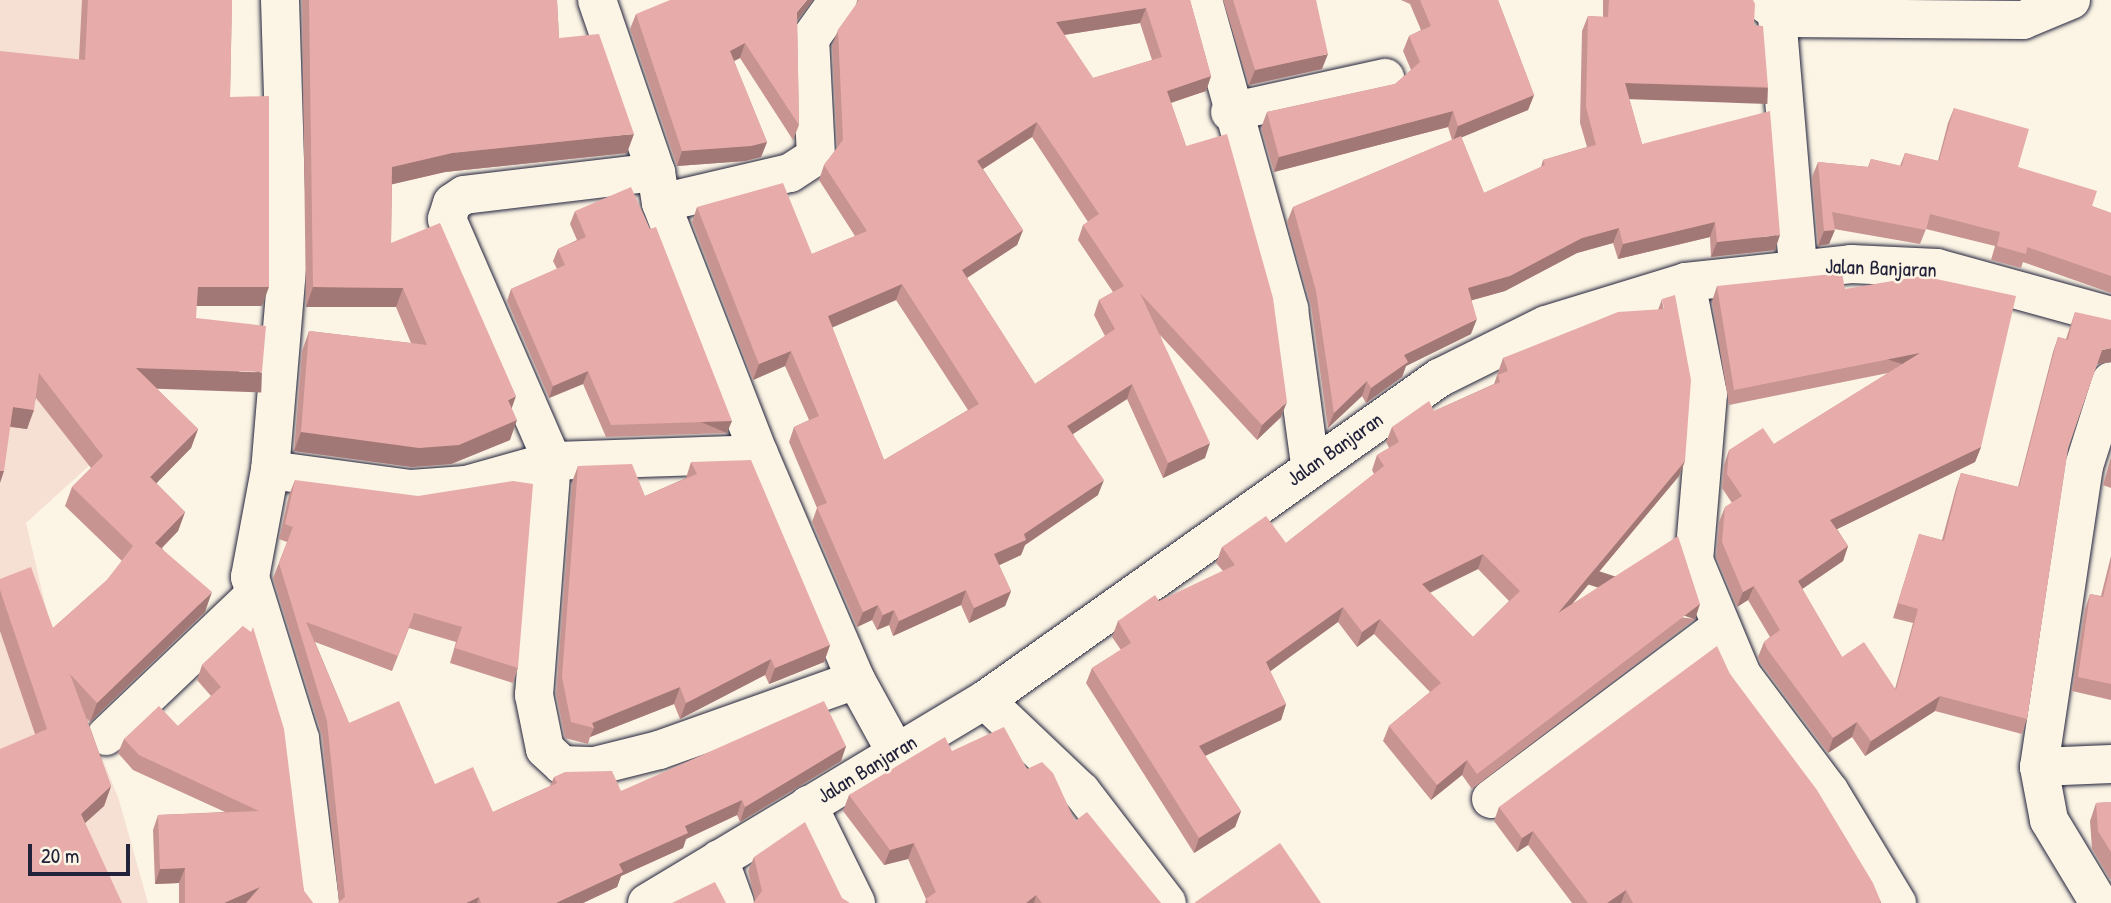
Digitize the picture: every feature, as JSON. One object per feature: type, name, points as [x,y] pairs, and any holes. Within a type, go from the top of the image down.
[{"type":"street","points":[[280,0],[288,244],[270,470],[252,556],[254,594],[300,739],[320,903]]},
{"type":"street","points":[[597,0],[659,188],[759,454],[856,680],[895,751]]},
{"type":"street","points":[[838,0],[810,39],[817,156],[790,173],[659,188],[472,193],[448,211],[552,461],[534,686],[552,760],[595,766],[659,750],[856,680]]},
{"type":"street","points":[[1203,0],[1230,112],[1289,309],[1310,465]]},
{"type":"street","points":[[1798,266],[1769,8],[1868,8],[2023,20],[2071,0]]},
{"type":"street","points":[[1230,112],[1385,78]]},
{"type":"street","name":"Jalan Banjaran","points":[[647,903],[895,751],[985,700],[1310,465],[1488,351],[1546,325],[1686,282],[1798,266],[1937,268],[2111,316]]},
{"type":"street","points":[[1686,282],[1707,394],[1692,544],[1719,628],[1742,675],[1834,799],[1897,903]]},
{"type":"street","points":[[2099,903],[2054,832],[2039,767],[2084,466],[2111,381]]},
{"type":"street","points":[[270,470],[411,489],[466,485],[552,461],[759,454]]},
{"type":"street","points":[[106,736],[254,594]]},
{"type":"street","points":[[1491,799],[1719,628]]},
{"type":"street","points":[[985,700],[1081,791],[1167,903]]},
{"type":"street","points":[[2039,767],[2111,764]]},
{"type":"street","points":[[808,805],[856,903]]},
{"type":"street","points":[[719,859],[735,903]]},
{"type":"shaded area","points":[[0,0],[160,0],[115,442],[26,523],[51,629],[119,800],[148,903],[0,903]]},
{"type":"building","points":[[88,0],[232,0],[230,97],[269,96],[269,287],[198,287],[196,318],[266,326],[262,372],[136,368],[198,429],[150,477],[185,512],[155,543],[212,592],[97,703],[70,674],[111,786],[81,814],[122,903],[0,903],[0,749],[47,729],[0,590],[0,579],[31,567],[53,628],[107,580],[133,546],[72,487],[103,456],[39,373],[34,410],[13,407],[4,471],[0,471],[0,51],[85,60]]},
{"type":"building","points":[[309,0],[557,0],[559,38],[599,34],[634,134],[452,153],[392,167],[391,243],[440,223],[516,396],[508,400],[517,420],[459,445],[419,448],[301,432],[309,331],[427,345],[403,288],[313,287]]},
{"type":"building","points":[[670,0],[807,0],[797,12],[799,125],[745,43],[730,51],[767,142],[751,146],[682,151],[636,14]]},
{"type":"building","points":[[859,0],[1190,0],[1211,76],[1167,91],[1186,146],[1227,134],[1273,298],[1287,402],[1262,425],[1140,293],[1210,443],[1168,463],[1132,384],[1067,426],[1104,480],[1024,534],[1026,540],[994,554],[1011,591],[974,608],[966,590],[899,621],[894,610],[883,615],[878,605],[863,612],[817,507],[827,503],[794,427],[819,416],[791,351],[759,364],[697,207],[783,183],[812,254],[867,231],[824,165],[843,140],[838,30]],"holes":[[[1146,8],[1162,57],[1093,78],[1056,22]],[[1037,122],[1099,214],[1083,225],[1124,286],[1099,300],[1115,329],[1035,384],[962,270],[1023,230],[977,161]],[[902,284],[979,404],[884,460],[828,316]]]},
{"type":"building","points":[[1233,0],[1316,0],[1328,54],[1255,70]]},
{"type":"building","points":[[1420,0],[1498,0],[1534,95],[1458,126],[1453,111],[1279,157],[1267,112],[1395,84],[1420,62],[1409,36],[1431,26]]},
{"type":"building","points":[[1609,0],[1753,0],[1754,25],[1763,26],[1768,87],[1625,83],[1642,144],[1770,111],[1780,235],[1717,242],[1715,222],[1623,244],[1619,228],[1582,238],[1510,276],[1468,288],[1477,319],[1404,355],[1408,362],[1371,388],[1367,381],[1334,413],[1316,291],[1293,207],[1461,136],[1484,193],[1545,165],[1543,160],[1596,145],[1586,107],[1588,16],[1608,17]]},
{"type":"building","points":[[1954,108],[2029,129],[2018,167],[2097,191],[2092,206],[2111,213],[2111,276],[2027,247],[2026,254],[1997,246],[2000,232],[1930,214],[1926,230],[1832,212],[1835,230],[1824,231],[1818,162],[1869,167],[1871,159],[1902,166],[1905,153],[1939,161]]},
{"type":"building","points":[[631,187],[650,229],[656,227],[732,421],[611,425],[588,371],[553,386],[511,289],[565,265],[558,249],[586,237],[575,211]]},
{"type":"building","points":[[1842,273],[1845,289],[1922,276],[2016,296],[1981,447],[1830,520],[1848,546],[1798,581],[1842,657],[1864,642],[1896,690],[1918,609],[1898,603],[1919,534],[1944,541],[1961,473],[2019,487],[2058,337],[2068,340],[2075,312],[2111,320],[2111,348],[2102,350],[2068,448],[2027,719],[1940,696],[1871,741],[1857,722],[1833,738],[1767,649],[1764,642],[1780,630],[1754,586],[1743,592],[1722,542],[1725,507],[1742,496],[1727,474],[1729,450],[1763,428],[1774,444],[1920,353],[1734,390],[1717,286]]},
{"type":"building","points":[[1675,295],[1691,380],[1685,461],[1558,613],[1678,536],[1700,604],[1477,774],[1467,760],[1437,785],[1389,726],[1441,683],[1380,619],[1362,632],[1343,607],[1266,662],[1286,704],[1199,746],[1241,811],[1199,838],[1092,668],[1131,643],[1118,621],[1155,595],[1159,601],[1235,565],[1222,547],[1266,516],[1286,543],[1384,466],[1377,455],[1399,442],[1392,427],[1429,401],[1434,411],[1500,382],[1498,375],[1508,371],[1503,358],[1618,312],[1664,309],[1662,299]],"holes":[[[1483,554],[1520,591],[1473,637],[1422,584]]]},
{"type":"building","points":[[751,460],[830,645],[775,668],[771,659],[686,703],[680,687],[592,723],[594,728],[571,722],[562,677],[578,466],[632,464],[645,496],[697,474],[691,462]]},
{"type":"building","points":[[295,480],[418,496],[513,481],[533,484],[518,668],[455,648],[462,627],[414,613],[398,656],[306,622],[349,723],[399,701],[435,784],[473,767],[493,812],[557,783],[554,777],[565,772],[612,771],[621,791],[824,701],[846,746],[745,807],[742,800],[685,826],[688,833],[619,864],[623,872],[556,903],[481,903],[479,897],[466,903],[338,903],[345,897],[327,721],[279,563],[293,527],[285,524]]},
{"type":"building","points":[[2111,563],[2111,684],[2078,677],[2090,594],[2103,597]]},
{"type":"building","points":[[243,626],[251,632],[253,627],[284,729],[304,891],[313,903],[246,903],[260,887],[224,903],[185,903],[185,868],[160,869],[158,815],[259,811],[139,755],[124,739],[159,706],[178,726],[221,687],[202,665]]},
{"type":"building","points":[[1717,646],[1730,674],[1817,790],[1873,883],[1881,902],[1633,903],[1626,890],[1607,903],[1588,903],[1533,831],[1522,838],[1499,807]]},
{"type":"building","points":[[1004,727],[1027,769],[1042,762],[1053,773],[1075,821],[1087,812],[1161,903],[1042,903],[1036,895],[1026,903],[929,903],[926,899],[936,892],[914,843],[890,850],[849,795],[945,737],[952,751]]},
{"type":"building","points":[[2111,802],[2111,852],[2098,831],[2096,803]]},
{"type":"building","points":[[805,822],[842,898],[850,903],[753,903],[762,891],[754,857]]},
{"type":"building","points":[[1280,843],[1321,903],[1194,903]]},
{"type":"building","points":[[715,882],[726,903],[672,903]]}]
